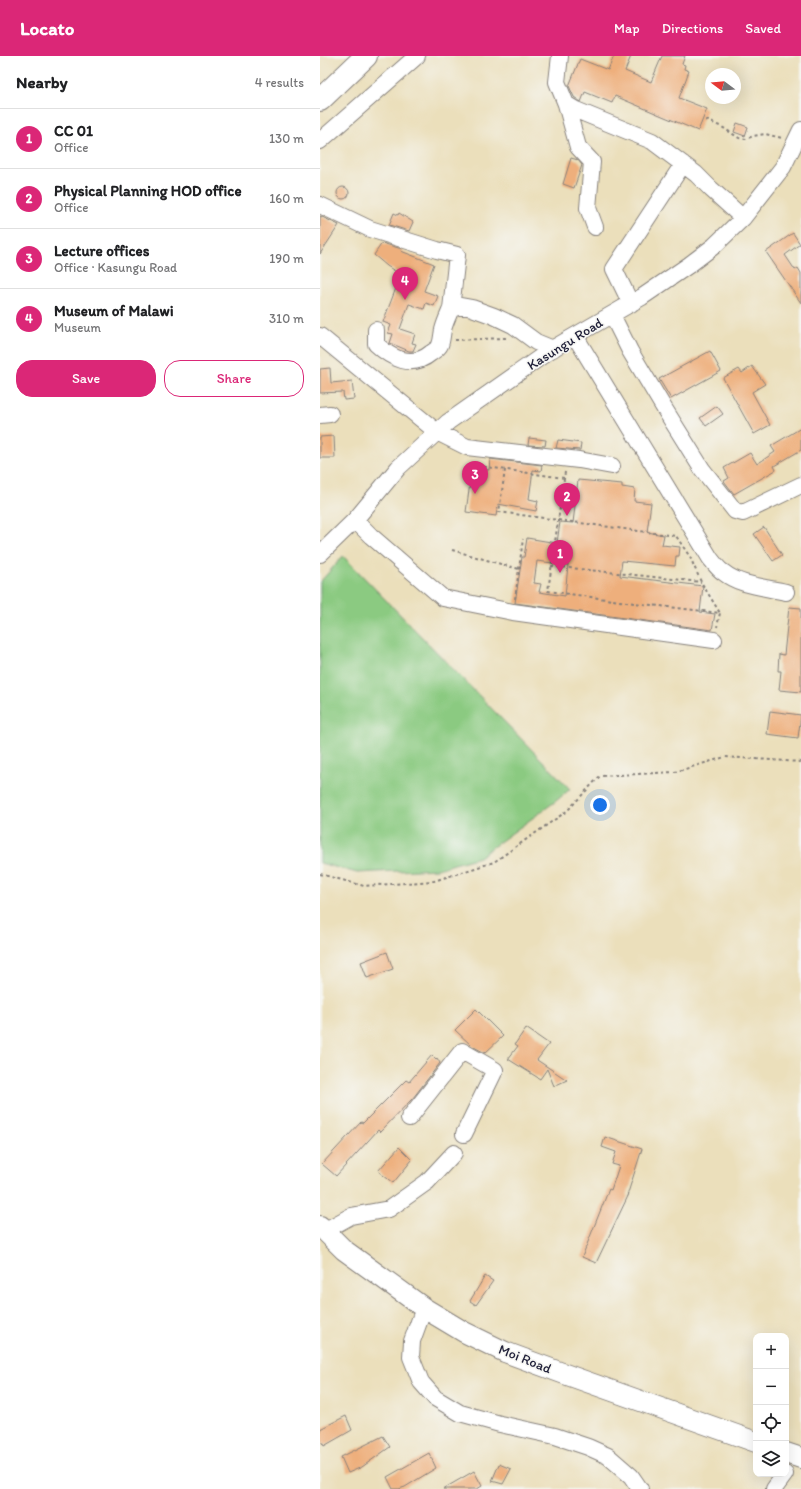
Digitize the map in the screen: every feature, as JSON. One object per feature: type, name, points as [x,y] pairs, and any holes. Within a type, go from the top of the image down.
[{"type":"highway","points":[[320,100],[366,56]]},
{"type":"main road","name":"Moi Road","points":[[322,1228],[344,1250],[424,1308],[464,1332],[504,1352],[753,1441]]},
{"type":"street","points":[[320,141],[417,56]]},
{"type":"street","points":[[560,56],[557,82],[566,104],[578,148],[592,162],[588,208],[595,227]]},
{"type":"street","points":[[566,104],[576,110],[652,141],[696,174],[743,218]]},
{"type":"street","name":"Kasungu Road","points":[[320,553],[355,520],[398,468],[448,422],[553,349],[631,304],[689,265],[714,246],[743,218],[784,167],[798,137]]},
{"type":"street","points":[[631,304],[614,269],[683,164]]},
{"type":"street","points":[[320,205],[370,229],[457,255],[451,309],[446,320],[440,346],[428,356],[418,361],[409,362],[397,359],[376,344],[376,330]]},
{"type":"street","points":[[451,309],[461,306],[472,308],[494,316],[513,325],[536,342],[553,349]]},
{"type":"street","points":[[612,315],[630,351],[702,469],[735,511],[743,513],[801,485]]},
{"type":"street","points":[[320,336],[436,432],[467,447],[568,460],[579,460],[612,466]]},
{"type":"street","points":[[575,336],[710,558],[722,572],[733,579],[786,592]]},
{"type":"street","points":[[355,520],[371,536],[443,598],[513,612],[714,640]]},
{"type":"street","points":[[409,1118],[462,1051],[495,1070],[464,1134]]},
{"type":"street","points":[[322,1228],[351,1216],[389,1209],[427,1182],[454,1153]]},
{"type":"street","points":[[424,1308],[412,1341],[411,1357],[421,1382],[435,1398],[460,1413],[500,1424],[555,1436],[588,1447],[608,1456],[631,1476],[640,1489]]},
{"type":"street","points":[[774,1489],[790,1463]]},
{"type":"path","points":[[706,120],[722,127],[739,138],[746,139],[753,136],[769,135],[779,137],[798,137]]},
{"type":"path","points":[[440,346],[446,340],[510,338]]},
{"type":"path","points":[[472,465],[564,478],[548,591],[720,613]]},
{"type":"path","points":[[505,470],[499,512],[676,536],[690,557],[701,582],[720,613],[714,640]]},
{"type":"path","points":[[513,612],[523,539]]},
{"type":"path","points":[[452,550],[519,568]]},
{"type":"path","points":[[551,566],[701,582]]},
{"type":"path","points":[[320,874],[364,886],[434,881],[494,862],[567,811],[600,776],[675,772],[725,757],[801,762]]},
{"type":"green space","points":[[343,556],[570,789],[556,801],[479,857],[437,869],[357,873],[320,863],[320,582]]},
{"type":"building","points":[[614,56],[631,56],[625,71],[651,82],[662,56],[685,56],[682,64],[685,65],[684,69],[689,71],[679,98],[707,109],[698,131],[615,96],[612,103],[585,92],[581,102],[574,97],[569,86],[580,59],[608,70]]},
{"type":"building","points":[[737,123],[748,127],[745,136],[734,132]]},
{"type":"building","points":[[571,158],[578,160],[582,165],[574,188],[563,184]]},
{"type":"building","points":[[343,187],[347,189],[349,193],[347,197],[343,199],[339,197],[337,193],[339,189]]},
{"type":"building","points":[[394,213],[398,215],[399,213],[413,222],[409,231],[389,225]]},
{"type":"building","points":[[320,216],[339,225],[320,254]]},
{"type":"building","points":[[793,233],[800,244],[785,255],[795,270],[798,268],[801,273],[801,303],[766,252]]},
{"type":"building","points":[[382,243],[402,249],[401,251],[434,264],[424,291],[438,296],[434,306],[426,303],[424,309],[409,304],[400,329],[415,334],[412,343],[416,344],[413,351],[409,351],[390,343],[393,334],[388,333],[391,325],[383,322],[401,275],[374,255]]},
{"type":"building","points":[[710,351],[721,371],[671,399],[659,379]]},
{"type":"building","points":[[752,366],[765,384],[752,392],[770,425],[754,434],[723,378],[739,369],[742,373]]},
{"type":"building","points":[[330,368],[331,383],[352,381],[354,399],[344,400],[343,392],[320,393],[320,369]]},
{"type":"building","points":[[717,406],[723,414],[706,426],[700,418]]},
{"type":"building","points":[[801,428],[801,450],[774,466],[776,470],[734,494],[724,481],[729,478],[724,468],[750,453],[757,464],[775,452],[771,446]]},
{"type":"building","points":[[334,436],[335,458],[320,458],[320,437]]},
{"type":"building","points":[[529,438],[546,440],[545,446],[528,445]]},
{"type":"building","points":[[558,440],[581,443],[580,450],[556,448]]},
{"type":"building","points":[[490,459],[542,465],[541,471],[533,470],[529,499],[538,501],[536,511],[498,504],[496,516],[466,512],[472,468],[489,470]]},
{"type":"building","points":[[578,480],[622,484],[622,487],[635,489],[634,501],[651,503],[647,532],[664,535],[662,545],[680,547],[679,556],[676,556],[675,566],[622,561],[620,576],[703,586],[700,612],[715,614],[712,630],[515,603],[522,557],[524,557],[527,538],[557,543],[560,522],[573,523]],"holes":[[[537,561],[568,565],[565,596],[539,592],[541,584],[534,583]]]},
{"type":"building","points":[[764,527],[782,555],[773,561],[754,534]]},
{"type":"building","points":[[789,607],[801,608],[801,692],[779,690],[781,671],[778,671],[779,654],[784,655]]},
{"type":"building","points":[[770,711],[801,715],[798,738],[767,734]]},
{"type":"building","points":[[387,952],[393,969],[367,978],[361,962]]},
{"type":"building","points":[[476,1009],[503,1036],[485,1053],[472,1046],[455,1030]]},
{"type":"building","points":[[526,1028],[549,1044],[537,1060],[567,1080],[554,1086],[547,1069],[540,1079],[508,1059],[518,1046],[515,1044]]},
{"type":"building","points":[[432,1055],[436,1059],[437,1058],[440,1063],[413,1098],[380,1132],[378,1130],[336,1176],[322,1164],[361,1122],[363,1123],[406,1080],[409,1082]]},
{"type":"building","points":[[605,1137],[642,1149],[628,1196],[596,1263],[582,1257],[609,1189],[611,1190],[619,1166],[612,1164],[616,1152],[602,1147]]},
{"type":"building","points":[[399,1147],[412,1160],[393,1183],[378,1171]]},
{"type":"building","points":[[485,1276],[493,1281],[476,1305],[470,1301]]},
{"type":"building","points":[[346,1416],[352,1430],[324,1446],[320,1439],[320,1429]]},
{"type":"building","points":[[383,1436],[390,1447],[362,1467],[348,1473],[341,1457]]},
{"type":"building","points":[[429,1453],[436,1468],[405,1487],[393,1489],[387,1477]]},
{"type":"building","points":[[499,1464],[511,1469],[503,1484],[492,1481]]},
{"type":"building","points":[[474,1471],[482,1486],[477,1489],[443,1489]]},
{"type":"place","name":"Museum of Malawi","points":[[405,300]]},
{"type":"place","name":"Lecture offices","points":[[475,494]]},
{"type":"place","name":"Physical Planning HOD office","points":[[567,516]]},
{"type":"place","name":"CC 01","points":[[560,573]]}]
